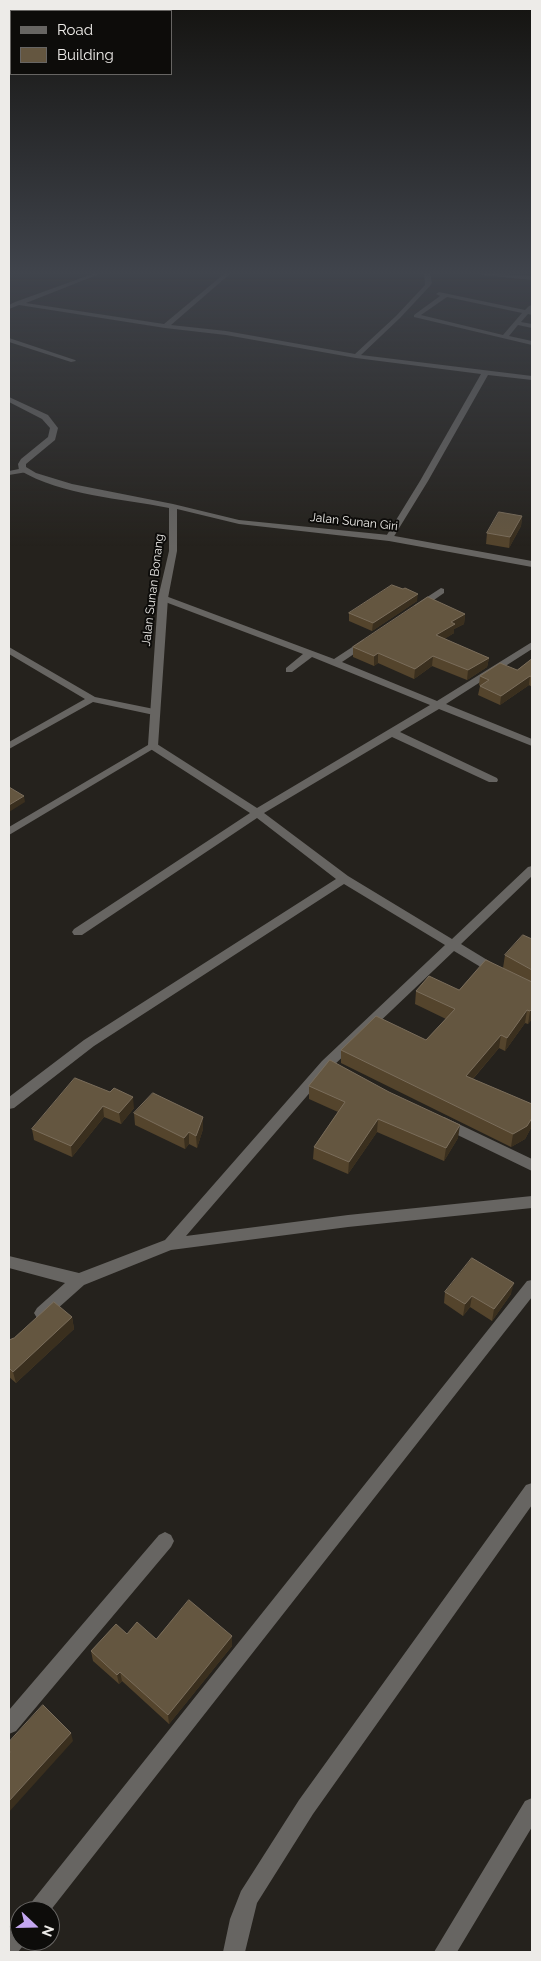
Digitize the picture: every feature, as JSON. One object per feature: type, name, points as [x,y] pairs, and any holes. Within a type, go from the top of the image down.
[{"type":"street","points":[[430,365],[532,378]]},
{"type":"street","points":[[389,538],[424,481],[486,371]]},
{"type":"street","points":[[9,399],[44,417],[54,428],[52,438],[22,464],[24,470]]},
{"type":"street","points":[[9,473],[24,470],[42,478],[77,487],[173,506]]},
{"type":"street","name":"Jalan Sunan Giri","points":[[173,506],[240,522],[389,538],[532,564]]},
{"type":"street","name":"Jalan Sunan Bonang","points":[[153,746],[163,598],[173,550],[173,506]]},
{"type":"street","points":[[409,613],[441,591]]},
{"type":"street","points":[[163,598],[335,663],[532,744]]},
{"type":"street","points":[[335,663],[376,635]]},
{"type":"street","points":[[78,932],[257,812],[438,706],[532,645]]},
{"type":"street","points":[[9,650],[92,699],[154,712]]},
{"type":"street","points":[[289,670],[310,654]]},
{"type":"street","points":[[9,746],[92,699]]},
{"type":"street","points":[[393,733],[493,780]]},
{"type":"street","points":[[9,832],[153,746],[257,812],[344,879],[508,978]]},
{"type":"street","points":[[170,1244],[327,1064],[532,870]]},
{"type":"street","points":[[9,1104],[89,1043],[344,879]]},
{"type":"street","points":[[327,1064],[341,1071]]},
{"type":"street","points":[[428,1115],[532,1165]]},
{"type":"street","points":[[30,1324],[79,1280],[170,1244],[348,1221],[532,1202]]},
{"type":"street","points":[[9,1262],[79,1280]]},
{"type":"street","points":[[45,1901],[412,1435],[532,1286]]},
{"type":"street","points":[[234,1952],[241,1919],[248,1898],[306,1807],[532,1491]]},
{"type":"street","points":[[9,1724],[165,1541]]},
{"type":"street","points":[[446,1952],[532,1808]]},
{"type":"building","points":[[499,512],[522,516],[510,537],[487,533]]},
{"type":"building","points":[[392,585],[418,594],[373,623],[349,613]]},
{"type":"building","points":[[428,597],[465,614],[451,622],[455,624],[436,635],[489,658],[468,670],[433,656],[415,669],[378,653],[374,656],[353,647]]},
{"type":"building","points":[[532,659],[532,677],[530,676],[501,696],[480,686],[489,680],[480,676],[500,663],[517,670]]},
{"type":"building","points":[[9,787],[24,796],[9,805]]},
{"type":"building","points":[[523,935],[532,939],[532,970],[505,955]]},
{"type":"building","points":[[486,960],[532,982],[532,1009],[530,1011],[527,1010],[507,1038],[501,1035],[466,1076],[532,1104],[532,1118],[527,1126],[513,1134],[341,1050],[376,1016],[426,1040],[455,1009],[416,991],[429,976],[459,990]]},
{"type":"building","points":[[330,1060],[389,1092],[460,1125],[446,1148],[378,1119],[349,1162],[314,1147],[345,1102],[309,1086]]},
{"type":"building","points":[[75,1078],[110,1092],[114,1088],[133,1097],[119,1113],[103,1106],[71,1146],[32,1129]]},
{"type":"building","points":[[153,1093],[203,1117],[196,1136],[189,1132],[184,1138],[134,1113]]},
{"type":"building","points":[[472,1258],[514,1283],[494,1309],[472,1296],[465,1304],[445,1292]]},
{"type":"building","points":[[54,1302],[72,1317],[13,1372],[9,1368],[9,1340],[14,1338]]},
{"type":"building","points":[[189,1600],[232,1636],[168,1715],[120,1672],[117,1675],[91,1651],[116,1624],[127,1634],[137,1622],[156,1639]]},
{"type":"building","points":[[43,1705],[71,1733],[9,1801],[9,1742]]}]
